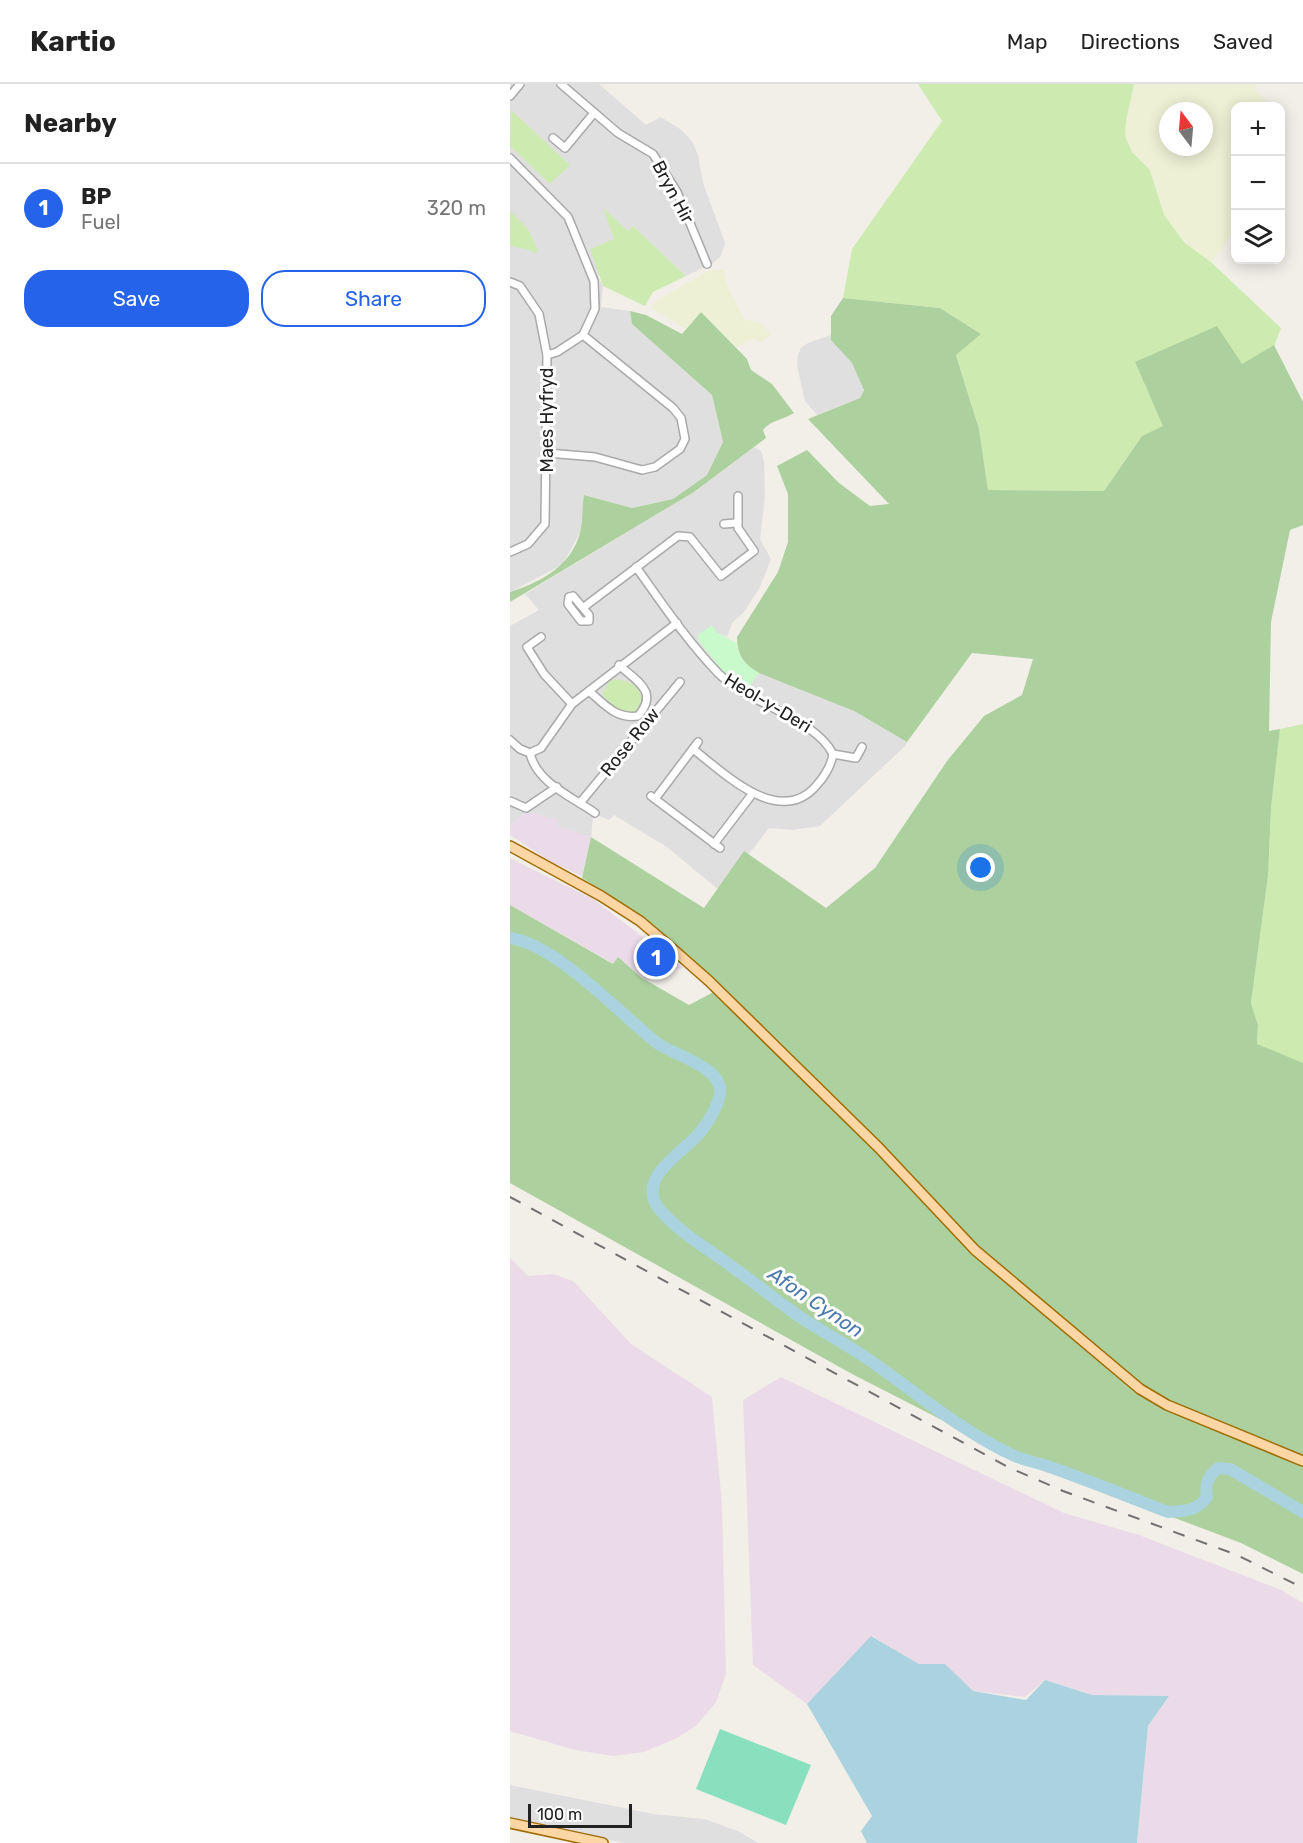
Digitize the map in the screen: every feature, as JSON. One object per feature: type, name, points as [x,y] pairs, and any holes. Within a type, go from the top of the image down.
[{"type":"main road","points":[[510,846],[601,896],[640,921],[667,944],[709,981],[879,1149],[975,1250],[1140,1389],[1167,1405],[1303,1461]]},
{"type":"main road","points":[[510,1823],[603,1843]]},
{"type":"street","points":[[510,96],[520,84]]},
{"type":"street","name":"Bryn Hir","points":[[561,84],[618,133],[653,154],[664,169],[707,264]]},
{"type":"street","points":[[553,138],[565,148],[594,113]]},
{"type":"street","points":[[510,158],[558,204],[575,232],[594,281],[597,296],[595,309],[583,335],[574,343],[547,355]]},
{"type":"street","name":"Maes Hyfryd","points":[[510,282],[520,286],[539,314],[547,355],[545,525],[528,544],[510,552]]},
{"type":"street","points":[[547,453],[595,457],[642,470],[655,467],[672,455],[680,449],[685,439],[681,418],[672,408],[583,335]]},
{"type":"street","points":[[584,607],[636,567],[684,535],[690,537],[721,576],[754,551],[736,523],[738,496]]},
{"type":"street","points":[[724,524],[736,523]]},
{"type":"street","name":"Heol-y-Deri","points":[[636,567],[677,623],[719,674],[772,710],[813,729],[833,754]]},
{"type":"street","points":[[510,740],[520,749],[530,753],[542,748],[572,704],[619,665],[677,623]]},
{"type":"street","points":[[541,637],[527,647],[544,674],[572,704]]},
{"type":"street","points":[[589,691],[615,714],[626,718],[638,716],[647,705],[648,695],[644,687],[619,665]]},
{"type":"street","name":"Rose Row","points":[[580,803],[680,682]]},
{"type":"street","points":[[698,742],[653,797],[717,846],[753,793]]},
{"type":"street","points":[[693,749],[753,793],[785,802],[804,797],[828,772],[833,754],[856,758],[862,747]]},
{"type":"street","points":[[530,753],[532,764],[544,778],[595,813]]},
{"type":"street","points":[[510,801],[526,808],[557,787]]},
{"type":"shaded area","points":[[510,84],[599,84],[646,125],[661,117],[680,129],[692,141],[698,155],[703,183],[725,243],[721,256],[713,263],[686,276],[633,226],[628,231],[604,210],[614,239],[598,277],[603,286],[601,307],[630,311],[632,324],[712,395],[723,442],[707,475],[673,499],[632,508],[585,495],[580,533],[562,565],[510,592]]},
{"type":"shaded area","points":[[831,335],[832,340],[852,363],[864,389],[860,398],[817,415],[805,401],[797,366],[798,355],[801,348],[808,343]]},
{"type":"shaded area","points":[[754,447],[761,451],[764,461],[765,497],[760,539],[771,559],[760,587],[744,612],[733,622],[727,637],[717,633],[698,640],[722,670],[747,689],[759,673],[854,711],[907,742],[905,746],[820,826],[792,830],[769,828],[720,891],[667,847],[614,815],[609,820],[597,815],[593,818],[591,837],[521,818],[510,825],[510,626],[539,610],[525,594],[694,492]]},
{"type":"shaded area","points":[[528,812],[558,820],[558,826],[591,837],[582,876],[551,862],[510,835],[510,825]]},
{"type":"shaded area","points":[[510,858],[593,899],[683,968],[657,973],[647,981],[618,957],[614,964],[510,905]]},
{"type":"shaded area","points":[[510,1258],[528,1276],[553,1274],[573,1281],[631,1344],[712,1397],[722,1505],[726,1674],[716,1702],[696,1726],[675,1739],[644,1752],[614,1756],[575,1750],[510,1731]]},
{"type":"shaded area","points":[[781,1377],[1064,1513],[1139,1535],[1281,1590],[1303,1603],[1303,1843],[1137,1843],[1148,1726],[1169,1696],[1092,1695],[1045,1680],[1025,1697],[972,1691],[945,1664],[919,1664],[872,1636],[807,1704],[753,1665],[743,1400]]},
{"type":"shaded area","points":[[510,1785],[653,1814],[704,1819],[738,1831],[758,1843],[624,1843],[510,1819]]},
{"type":"green space","points":[[918,84],[1134,84],[1125,136],[1132,152],[1150,170],[1164,215],[1185,243],[1212,263],[1281,328],[1274,347],[1242,364],[1135,362],[1164,427],[1142,436],[1104,491],[988,490],[979,429],[956,354],[981,334],[940,308],[843,298],[852,249],[942,121]]},
{"type":"green space","points":[[1134,84],[1258,84],[1255,89],[1267,102],[1231,102],[1231,234],[1212,263],[1194,251],[1164,215],[1150,170],[1132,152],[1125,136]]},
{"type":"green space","points":[[511,110],[570,165],[550,184],[510,146]]},
{"type":"green space","points":[[603,208],[628,231],[633,226],[686,276],[653,292],[645,306],[603,286],[590,249],[614,239]]},
{"type":"green space","points":[[510,211],[528,229],[538,251],[533,253],[530,250],[510,246]]},
{"type":"green space","points":[[710,270],[724,270],[727,285],[744,319],[761,323],[771,334],[760,343],[756,339],[748,340],[737,348],[701,312],[686,329],[650,307],[659,299]]},
{"type":"green space","points":[[843,298],[940,308],[981,334],[956,355],[979,429],[988,490],[1104,491],[1142,436],[1163,426],[1135,362],[1217,326],[1242,364],[1274,345],[1303,402],[1303,525],[1290,530],[1271,622],[1269,731],[1280,729],[1271,808],[1268,876],[1251,1003],[1258,1025],[1257,1044],[1303,1063],[1303,1574],[1241,1543],[1016,1458],[852,1374],[510,1183],[510,905],[613,964],[618,957],[642,978],[689,1005],[723,987],[641,915],[582,878],[591,837],[704,908],[744,851],[826,908],[875,868],[947,761],[984,716],[1022,695],[1033,659],[972,653],[907,742],[854,711],[759,673],[745,663],[740,654],[737,637],[778,572],[788,542],[788,494],[777,466],[807,450],[839,483],[870,506],[889,504],[808,419],[860,398],[864,390],[852,363],[831,340],[831,316]]},
{"type":"green space","points":[[630,311],[646,315],[682,334],[701,312],[747,359],[751,370],[772,384],[794,413],[766,427],[763,430],[766,438],[694,492],[510,602],[510,592],[543,578],[570,555],[580,533],[584,495],[632,508],[673,499],[707,475],[723,442],[712,395],[632,324]]},
{"type":"green space","points":[[712,625],[717,633],[737,643],[744,661],[759,673],[747,689],[722,670],[698,640],[699,634]]},
{"type":"green space","points":[[610,680],[622,680],[632,684],[638,690],[642,697],[639,710],[620,713],[602,694]]},
{"type":"green space","points":[[1303,724],[1303,1093],[1257,1044],[1258,1025],[1251,1003],[1268,876],[1271,808],[1280,729]]},
{"type":"green space","points":[[720,1729],[811,1765],[786,1825],[696,1789]]},
{"type":"water","points":[[871,1636],[919,1664],[945,1664],[973,1691],[1026,1700],[1045,1680],[1092,1695],[1169,1696],[1148,1726],[1137,1843],[867,1843],[861,1831],[872,1816],[807,1704]]},
{"type":"waterway","name":"Afon Cynon","points":[[510,938],[528,943],[567,966],[657,1043],[696,1063],[714,1076],[719,1085],[720,1094],[713,1113],[702,1130],[657,1176],[653,1187],[653,1198],[660,1210],[677,1227],[792,1311],[865,1357],[958,1424],[1017,1457],[1065,1472],[1168,1512],[1195,1508],[1207,1497],[1206,1488],[1211,1475],[1218,1468],[1230,1469],[1303,1512]]},
{"type":"railway","points":[[510,1197],[1008,1467],[1063,1491],[1237,1555],[1303,1588]]},
{"type":"place","name":"BP","points":[[656,957]]}]
